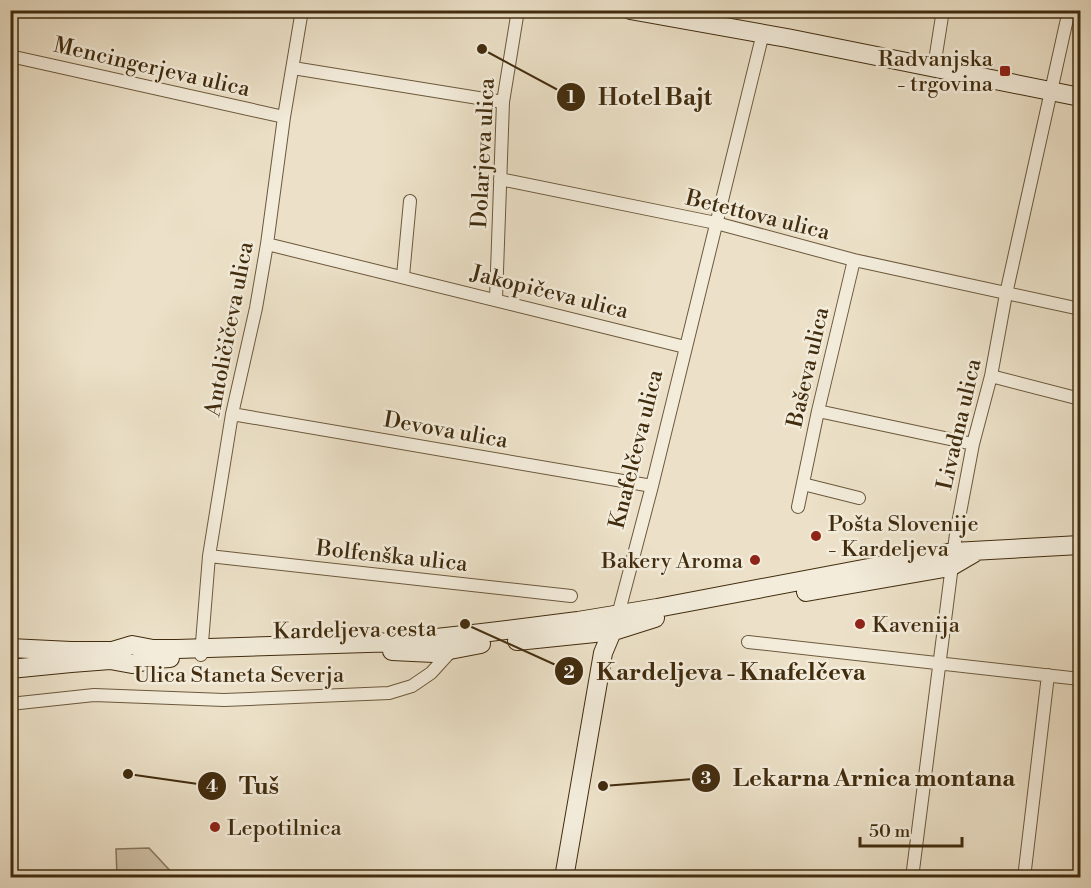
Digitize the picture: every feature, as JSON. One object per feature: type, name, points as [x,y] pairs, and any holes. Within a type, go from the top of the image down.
[{"type":"street","name":"Antoličičeva ulica","points":[[202,652],[209,556],[232,414],[256,308],[267,244],[284,117],[302,10]]},
{"type":"street","name":"Dolarjeva ulica","points":[[496,299],[503,102],[518,10]]},
{"type":"street","points":[[630,10],[763,33],[1080,97]]},
{"type":"street","points":[[934,67],[943,10]]},
{"type":"street","name":"Livadna ulica","points":[[912,878],[952,559],[973,444],[991,376],[1006,294],[1069,10]]},
{"type":"street","name":"Knafelčeva ulica","points":[[564,878],[603,653],[616,623],[652,486],[763,33]]},
{"type":"street","name":"Mencingerjeva ulica","points":[[10,56],[284,117]]},
{"type":"street","points":[[293,68],[503,102]]},
{"type":"street","name":"Betettova ulica","points":[[500,179],[716,224],[854,260],[1080,309]]},
{"type":"street","points":[[404,276],[410,201]]},
{"type":"street","name":"Jakopičeva ulica","points":[[267,244],[685,347]]},
{"type":"street","name":"Baševa ulica","points":[[798,507],[854,260]]},
{"type":"street","points":[[991,376],[1080,399]]},
{"type":"street","points":[[818,411],[973,444]]},
{"type":"street","name":"Devova ulica","points":[[232,414],[652,486]]},
{"type":"street","points":[[803,484],[859,498]]},
{"type":"street","name":"Kardeljeva cesta","points":[[10,648],[112,651],[132,645],[153,649],[202,652],[382,650],[434,653],[616,623],[952,559],[978,551],[1080,545]]},
{"type":"street","name":"Bolfenška ulica","points":[[209,556],[571,596]]},
{"type":"street","name":"Kardeljeva cesta","points":[[10,669],[110,660],[132,663],[202,652],[400,642],[616,623]]},
{"type":"street","points":[[748,642],[1080,679]]},
{"type":"street","name":"Ulica Staneta Severja","points":[[10,704],[94,695],[224,700],[389,693],[412,686],[431,673],[453,650]]},
{"type":"street","points":[[1024,878],[1048,675]]},
{"type":"shaded area","points":[[149,848],[176,877],[117,877],[116,849]]},
{"type":"place","name":"Hotel Bajt","points":[[482,49]]},
{"type":"place","name":"Radvanjska - trgovina","points":[[1005,71]]},
{"type":"place","name":"Pošta Slovenije - Kardeljeva","points":[[816,536]]},
{"type":"place","name":"Bakery Aroma","points":[[755,560]]},
{"type":"place","name":"Kardeljeva - Knafelčeva","points":[[465,624]]},
{"type":"place","name":"Kavenija","points":[[860,624]]},
{"type":"place","name":"Tuš","points":[[128,774]]},
{"type":"place","name":"Lekarna Arnica montana","points":[[603,786]]},
{"type":"place","name":"Lepotilnica","points":[[215,827]]}]
